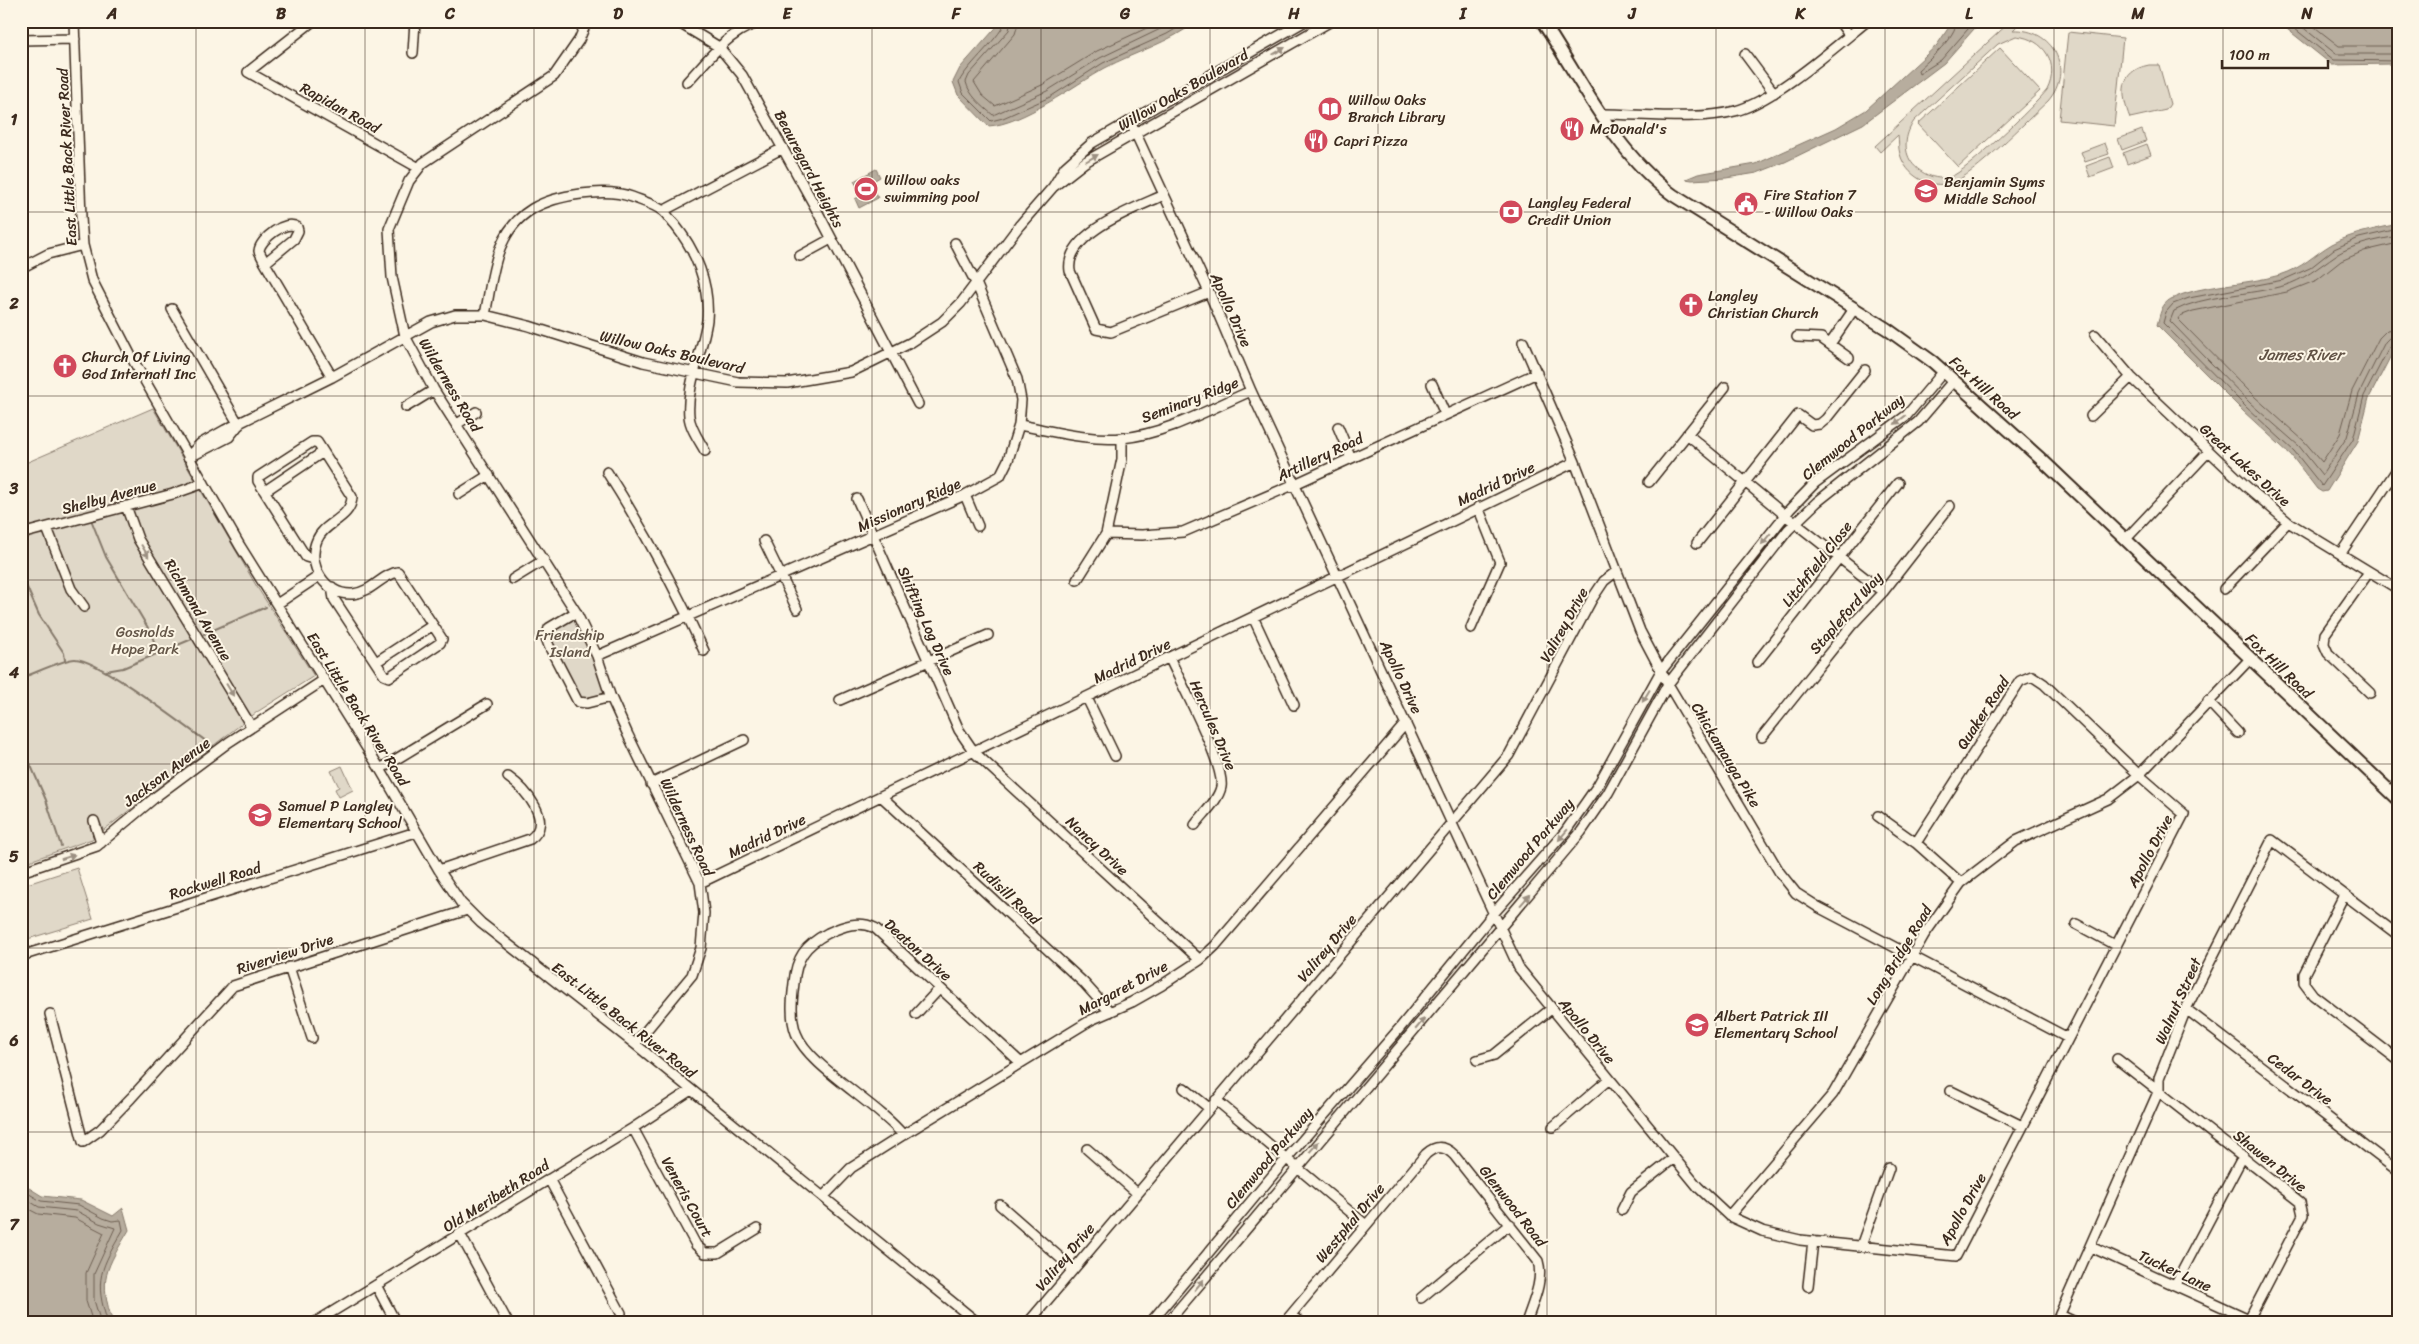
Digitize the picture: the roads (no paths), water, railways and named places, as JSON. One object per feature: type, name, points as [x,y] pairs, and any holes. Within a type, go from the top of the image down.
[{"type":"main road","name":"Fox Hill Road","points":[[1542,21],[1632,158],[1659,185],[1920,352],[1944,371],[2042,460],[2398,800]]},
{"type":"street","name":"East Little Back River Road","points":[[74,21],[83,245],[92,280],[100,299],[188,457],[380,769],[438,870],[466,910],[635,1044],[978,1323]]},
{"type":"street","name":"Rapidan Road","points":[[313,21],[248,72],[419,168]]},
{"type":"street","points":[[413,53],[414,21]]},
{"type":"street","name":"Wilderness Road","points":[[587,21],[580,40],[554,76],[423,163],[409,181],[389,230],[392,277],[405,336],[434,390],[576,612],[597,656],[611,697],[700,883],[704,913],[701,948],[692,975],[635,1044]]},
{"type":"street","name":"Beauregard Heights","points":[[676,21],[719,47],[742,75],[783,148],[918,404]]},
{"type":"street","points":[[687,82],[719,47],[739,30],[769,21]]},
{"type":"street","points":[[781,21],[796,23]]},
{"type":"street","name":"Willow Oaks Boulevard","points":[[1053,187],[1061,173],[1077,155],[1092,143],[1305,21]]},
{"type":"street","name":"Willow Oaks Boulevard","points":[[188,457],[200,444],[332,378],[431,322],[444,317],[466,314],[485,316],[529,326],[624,357],[738,382],[787,384],[851,372],[891,353],[942,322],[961,303],[1019,226],[1053,187],[1085,162],[1330,21]]},
{"type":"street","points":[[1839,21],[1849,35]]},
{"type":"street","points":[[1602,114],[1719,114],[1754,104],[1774,93],[1866,21]]},
{"type":"street","points":[[21,40],[75,39]]},
{"type":"street","points":[[1745,54],[1774,93]]},
{"type":"street","name":"Apollo Drive","points":[[1130,121],[1209,292],[1251,390],[1519,968],[1608,1080],[1703,1193],[1730,1216],[1762,1231],[1813,1241],[1956,1256],[2184,814],[2139,775]]},
{"type":"street","points":[[663,211],[783,148]]},
{"type":"street","points":[[485,316],[499,249],[505,235],[516,220],[533,208],[551,200],[582,194],[622,194],[663,211],[682,234],[696,258],[705,288],[707,319],[689,399],[689,418],[705,450]]},
{"type":"street","points":[[1164,195],[1101,224],[1068,263],[1092,321],[1096,329],[1111,332],[1209,292]]},
{"type":"street","points":[[265,263],[294,239],[298,231],[297,227],[290,224],[284,226],[263,242],[259,251],[265,263],[332,378]]},
{"type":"street","points":[[800,256],[831,239]]},
{"type":"street","name":"Missionary Ridge","points":[[597,656],[965,495],[1000,476],[1008,460],[1020,425],[1020,400],[1017,379],[976,283],[955,243]]},
{"type":"street","points":[[21,268],[48,254],[83,245]]},
{"type":"street","points":[[172,309],[238,425]]},
{"type":"street","points":[[1830,344],[1854,309]]},
{"type":"street","name":"Great Lakes Drive","points":[[2095,335],[2131,377],[2288,522],[2398,589]]},
{"type":"street","points":[[1797,337],[1821,338],[1849,358]]},
{"type":"street","name":"Chickamauga Pike","points":[[1523,342],[1575,462],[1640,631],[1668,684],[1780,873],[1796,893],[2068,1038]]},
{"type":"street","points":[[1696,544],[1798,416],[1812,425],[1824,422],[1865,370]]},
{"type":"street","name":"Clemwood Parkway","points":[[1150,1323],[1287,1158],[1399,1029],[1493,914],[1577,816],[1598,785],[1661,671],[1785,516],[1815,483],[1907,414],[1944,371]]},
{"type":"street","name":"Artillery Road","points":[[1106,534],[1142,535],[1183,532],[1295,484],[1537,373]]},
{"type":"street","points":[[2091,416],[2131,377]]},
{"type":"street","name":"Clemwood Parkway","points":[[1168,1323],[1566,852],[1598,810],[1668,684],[1715,622],[1795,524],[1817,502],[1918,422],[1954,380]]},
{"type":"street","points":[[1432,384],[1445,414]]},
{"type":"street","points":[[1649,482],[1725,387]]},
{"type":"street","points":[[406,407],[434,390]]},
{"type":"street","name":"Seminary Ridge","points":[[1020,425],[1091,437],[1122,438],[1157,431],[1251,390]]},
{"type":"street","points":[[457,424],[476,412]]},
{"type":"street","points":[[1338,427],[1351,458]]},
{"type":"street","points":[[1687,434],[1785,516],[1882,592]]},
{"type":"street","points":[[1077,580],[1106,534],[1120,467],[1122,438]]},
{"type":"street","points":[[313,559],[306,557],[258,481],[258,477],[312,442],[317,442],[352,497],[352,503],[346,513],[318,538],[313,552],[313,559],[319,576],[332,587],[346,594],[355,594],[368,590],[392,573],[398,572],[442,639],[440,643],[388,677],[384,675],[334,599],[332,587]]},
{"type":"street","points":[[2125,540],[2209,451]]},
{"type":"street","points":[[265,491],[323,452]]},
{"type":"street","name":"Madrid Drive","points":[[700,883],[1170,659],[1338,575],[1575,462]]},
{"type":"street","points":[[607,472],[634,514],[688,616],[704,651]]},
{"type":"street","points":[[2341,553],[2397,472]]},
{"type":"street","points":[[459,494],[489,475]]},
{"type":"street","name":"Shelby Avenue","points":[[21,534],[204,483]]},
{"type":"street","name":"Litchfield Close","points":[[1757,662],[1898,483]]},
{"type":"street","points":[[965,495],[978,526]]},
{"type":"street","name":"Shifting Log Drive","points":[[857,499],[959,730],[974,752]]},
{"type":"street","name":"Richmond Avenue","points":[[126,506],[138,538],[252,726]]},
{"type":"street","name":"Stapleford Way","points":[[1762,737],[1845,633],[1882,592],[1950,506]]},
{"type":"street","points":[[1471,628],[1500,562],[1478,507]]},
{"type":"street","points":[[2224,589],[2288,522]]},
{"type":"street","points":[[47,528],[71,589],[84,607]]},
{"type":"street","points":[[764,541],[796,609]]},
{"type":"street","points":[[513,579],[544,560]]},
{"type":"street","name":"Valirey Drive","points":[[1028,1323],[1509,756],[1592,599],[1604,581],[1617,571]]},
{"type":"street","points":[[2369,572],[2325,634],[2324,644],[2328,652],[2370,693]]},
{"type":"street","points":[[277,604],[319,576]]},
{"type":"street","points":[[576,612],[553,624],[549,628],[546,638],[578,702],[587,703],[611,697]]},
{"type":"street","points":[[1253,617],[1294,705]]},
{"type":"street","points":[[376,662],[433,625]]},
{"type":"street","points":[[840,700],[988,635]]},
{"type":"street","name":"Hercules Drive","points":[[1170,659],[1214,755],[1222,780],[1216,798],[1194,825]]},
{"type":"street","name":"Long Bridge Road","points":[[1730,1216],[1833,1094],[1924,935],[1961,883],[2016,841],[2108,799],[2139,775],[2250,659]]},
{"type":"street","name":"Quaker Road","points":[[1916,843],[2020,681],[2032,676],[2044,684],[2139,775]]},
{"type":"street","name":"Jackson Avenue","points":[[23,871],[83,852],[101,843],[158,795],[252,726],[324,680]]},
{"type":"street","points":[[1087,698],[1115,756]]},
{"type":"street","points":[[2208,701],[2238,733]]},
{"type":"street","points":[[380,769],[487,704]]},
{"type":"street","name":"Margaret Drive","points":[[823,1197],[851,1168],[903,1135],[1091,1020],[1146,995],[1200,960],[1215,946],[1406,723]]},
{"type":"street","points":[[652,784],[744,740]]},
{"type":"street","name":"Nancy Drive","points":[[974,752],[1200,960]]},
{"type":"street","points":[[438,870],[530,838],[538,832],[541,822],[536,810],[524,790],[508,777]]},
{"type":"street","name":"Rudisill Road","points":[[882,797],[1084,983],[1110,1012]]},
{"type":"street","points":[[1878,816],[1916,843],[1961,883]]},
{"type":"street","points":[[94,821],[101,843]]},
{"type":"street","name":"Rockwell Road","points":[[21,956],[416,832]]},
{"type":"street","name":"Walnut Street","points":[[2058,1319],[2159,1090],[2159,1078],[2186,1009],[2272,840],[2398,935]]},
{"type":"street","points":[[21,859],[23,871]]},
{"type":"street","points":[[2344,896],[2304,974],[2304,982],[2312,995],[2398,1060]]},
{"type":"street","name":"Riverview Drive","points":[[50,1014],[83,1142],[100,1130],[119,1111],[233,986],[466,910]]},
{"type":"street","name":"Deaton Drive","points":[[903,1135],[889,1118],[809,1054],[801,1044],[796,1033],[792,1009],[797,962],[807,947],[822,936],[850,924],[864,924],[881,933],[1020,1062]]},
{"type":"street","points":[[2076,924],[2115,946]]},
{"type":"street","points":[[290,967],[312,1038]]},
{"type":"street","points":[[916,1014],[940,988]]},
{"type":"street","points":[[1477,1060],[1494,1055],[1551,1009]]},
{"type":"street","name":"Cedar Drive","points":[[2186,1009],[2398,1171]]},
{"type":"street","name":"Shawen Drive","points":[[2117,1059],[2286,1189],[2300,1202],[2303,1208],[2303,1215],[2248,1321]]},
{"type":"street","points":[[1553,1127],[1608,1080]]},
{"type":"street","points":[[1184,1088],[1209,1108]]},
{"type":"street","name":"Old Meribeth Road","points":[[314,1323],[633,1128],[691,1090]]},
{"type":"street","points":[[1950,1091],[2022,1126]]},
{"type":"street","points":[[1216,1100],[1366,1225]]},
{"type":"street","name":"Veneris Court","points":[[633,1128],[696,1245],[705,1253],[718,1253],[757,1228]]},
{"type":"street","name":"Glenwood Road","points":[[1440,1147],[1449,1150],[1454,1155],[1535,1256],[1540,1267],[1538,1284],[1526,1323]]},
{"type":"street","name":"Westphal Drive","points":[[1284,1323],[1426,1154],[1432,1149],[1440,1147]]},
{"type":"street","points":[[1087,1149],[1137,1193]]},
{"type":"street","points":[[2175,1285],[2243,1156]]},
{"type":"street","points":[[1622,1210],[1631,1192],[1674,1158]]},
{"type":"street","points":[[1861,1246],[1889,1168]]},
{"type":"street","points":[[548,1179],[620,1313]]},
{"type":"street","points":[[1000,1205],[1073,1268]]},
{"type":"street","points":[[1421,1298],[1510,1224]]},
{"type":"street","points":[[460,1234],[508,1323]]},
{"type":"street","points":[[1808,1286],[1813,1241]]},
{"type":"street","name":"Tucker Lane","points":[[2091,1247],[2248,1321]]},
{"type":"street","points":[[376,1285],[396,1323]]},
{"type":"street","points":[[1291,1314],[1301,1323]]},
{"type":"street","points":[[2058,1319],[2077,1323]]},
{"type":"water","points":[[1002,21],[1197,21],[1175,35],[1105,68],[1032,112],[1002,124],[988,126],[958,95],[953,82],[960,68]]},
{"type":"water","points":[[1953,21],[1981,21],[1944,63],[1863,124],[1785,162],[1757,173],[1726,178],[1686,179],[1698,174],[1756,164],[1836,128],[1866,110],[1937,45]]},
{"type":"water","points":[[2277,21],[2398,21],[2398,66],[2391,64],[2332,65]]},
{"type":"water","name":"Willow oaks swimming pool","points":[[876,169],[880,177],[870,183],[878,198],[859,208],[855,199],[862,195],[854,181]]},
{"type":"water","name":"James River","points":[[2398,224],[2398,342],[2369,398],[2358,441],[2327,491],[2322,492],[2317,489],[2291,455],[2243,411],[2157,325],[2159,317],[2168,301],[2183,294],[2210,287],[2280,275],[2295,269],[2340,240]]},
{"type":"water","points":[[21,1183],[42,1196],[81,1200],[113,1216],[123,1208],[129,1230],[110,1265],[105,1284],[108,1308],[113,1323],[21,1323]]},
{"type":"waterway","points":[[92,522],[106,557],[151,633],[158,653]]},
{"type":"waterway","points":[[21,574],[39,615],[64,653],[65,660]]},
{"type":"waterway","points":[[204,634],[266,607]]},
{"type":"waterway","points":[[106,671],[123,668],[192,639]]},
{"type":"waterway","points":[[21,678],[70,660],[75,659],[87,662],[123,682],[214,747]]},
{"type":"waterway","points":[[21,743],[46,800],[61,846]]},
{"type":"place","name":"Willow Oaks Branch Library","points":[[1330,109]]},
{"type":"place","name":"McDonald's","points":[[1572,129]]},
{"type":"place","name":"Capri Pizza","points":[[1316,141]]},
{"type":"place","name":"Willow oaks swimming pool","points":[[866,189]]},
{"type":"place","name":"Benjamin Syms Middle School","points":[[1926,191]]},
{"type":"place","name":"Fire Station 7 - Willow Oaks","points":[[1746,204]]},
{"type":"place","name":"Langley Federal Credit Union","points":[[1511,212]]},
{"type":"place","name":"Langley Christian Church","points":[[1691,305]]},
{"type":"place","name":"Church Of Living God Internatl Inc","points":[[65,366]]},
{"type":"place","name":"Samuel P Langley Elementary School","points":[[260,815]]},
{"type":"place","name":"Albert Patrick III Elementary School","points":[[1697,1025]]},
{"type":"park label","name":"Gosnolds Hope Park","points":[[145,640]]},
{"type":"park label","name":"Friendship Island","points":[[570,644]]}]
